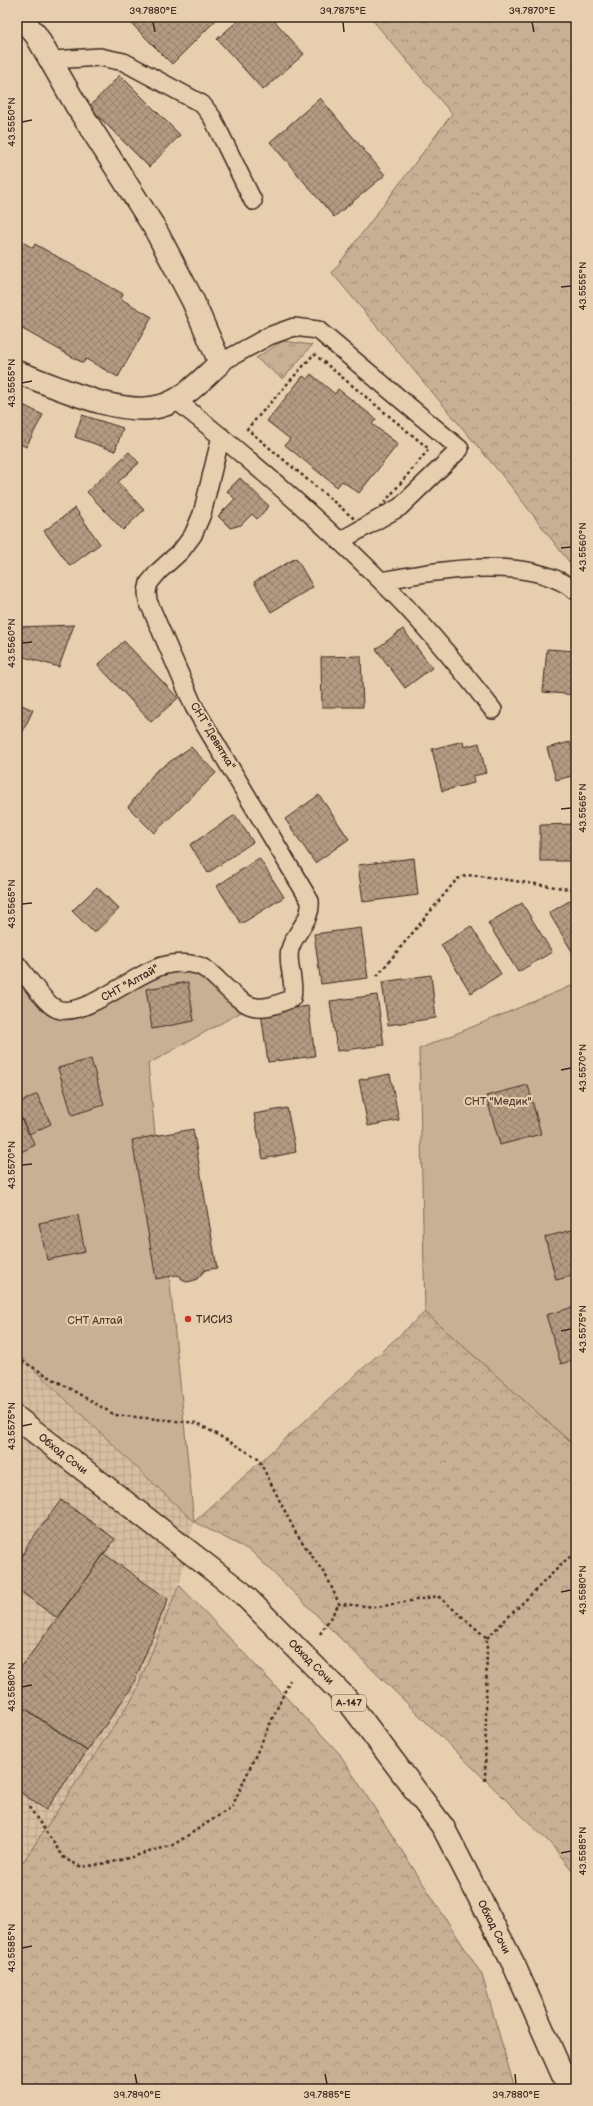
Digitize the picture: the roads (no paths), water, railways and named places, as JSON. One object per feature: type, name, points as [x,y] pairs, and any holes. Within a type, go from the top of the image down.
[{"type":"main road","points":[[17,372],[117,407],[161,407],[176,400],[220,363],[193,301],[154,227],[76,105],[52,60],[27,20]]},
{"type":"main road","name":"Обход Сочи","points":[[17,1418],[241,1592],[345,1697],[443,1827],[514,1965],[569,2089]]},
{"type":"lane","points":[[52,60],[100,57],[124,62],[202,104],[212,117],[253,201]]},
{"type":"lane","points":[[220,363],[269,336],[294,327],[318,330],[460,449],[400,507],[340,541]]},
{"type":"lane","points":[[176,400],[300,503],[381,581],[458,666],[493,710]]},
{"type":"lane","name":"СНТ \"Девятка\"","points":[[220,436],[202,514],[193,535],[181,551],[159,571],[149,583],[147,592],[154,614],[194,707],[310,901],[309,916],[292,943],[289,951],[294,989],[292,998],[261,1008],[250,1007]]},
{"type":"lane","points":[[381,581],[448,569],[489,567],[542,574],[576,590]]},
{"type":"lane","name":"СНТ \"Алтай\"","points":[[17,964],[54,1008],[64,1010],[98,1001],[146,972],[165,965],[184,963],[197,965],[209,971],[238,999],[250,1007]]},
{"type":"place","name":"ТИСИЗ","points":[[188,1319]]},
{"type":"park label","name":"СНТ \"Медик\"","points":[[498,1101]]},
{"type":"park label","name":"СНТ Алтай","points":[[95,1320]]}]
